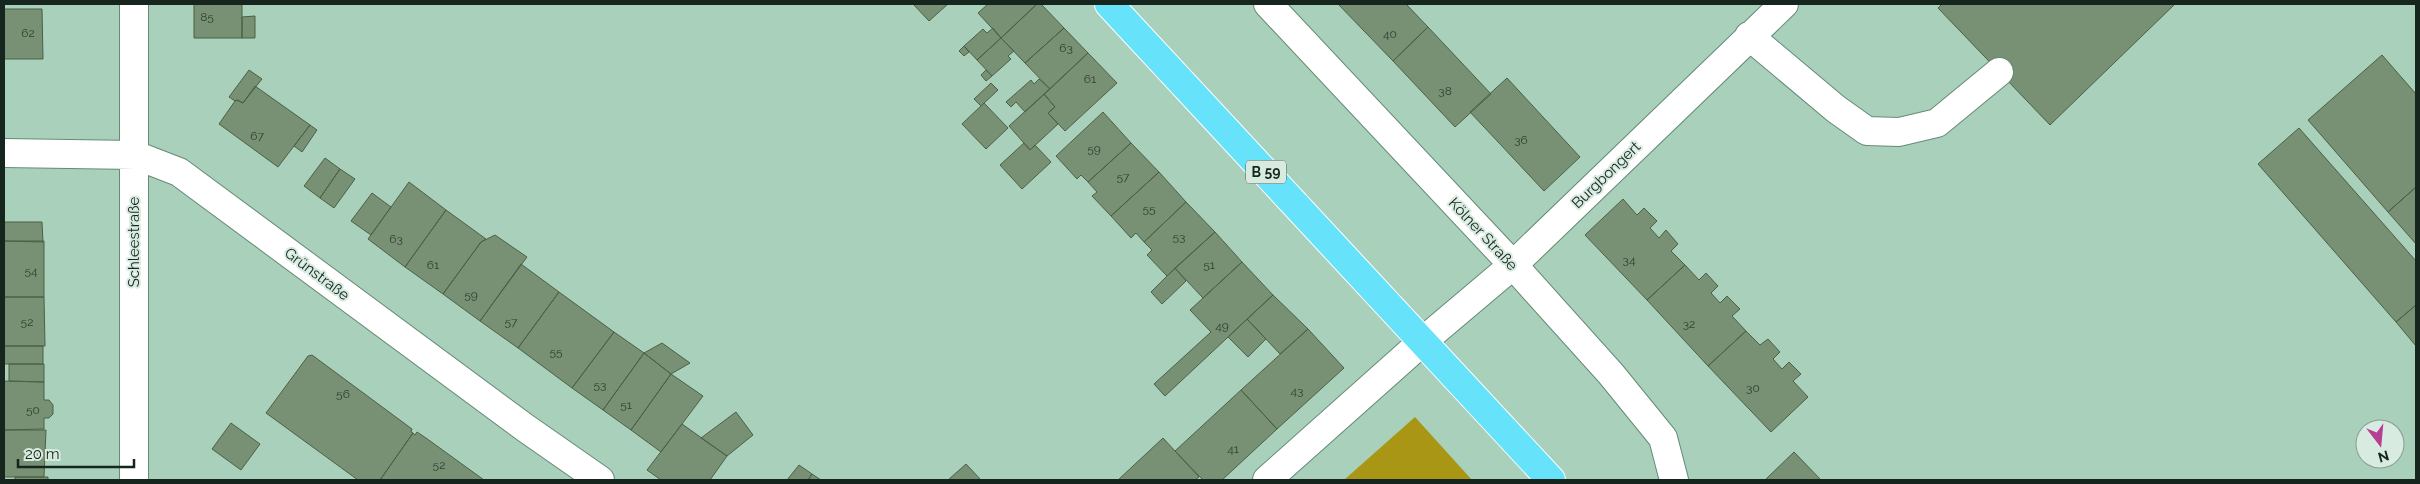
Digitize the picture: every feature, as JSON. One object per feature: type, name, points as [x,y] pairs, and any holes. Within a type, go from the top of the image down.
[{"type":"main road","name":"B 59","points":[[1109,4],[1551,480]]},
{"type":"street","name":"Schleestraße","points":[[134,4],[134,480]]},
{"type":"street","name":"Kölner Straße","points":[[1268,4],[1513,265],[1611,374],[1663,438],[1674,480]]},
{"type":"street","name":"Burgbongert","points":[[1423,341],[1513,265],[1784,4]]},
{"type":"street","points":[[1749,36],[1866,132],[1899,132],[1937,123],[1999,72]]},
{"type":"street","name":"Grünstraße","points":[[4,153],[134,155],[179,172],[524,427],[600,480]]},
{"type":"street","points":[[1275,478],[1423,341]]},
{"type":"shaded area","points":[[1415,417],[1472,480],[1344,480]]},
{"type":"building","points":[[194,4],[242,4],[242,38],[194,38]]},
{"type":"building","points":[[913,4],[948,4],[929,21]]},
{"type":"building","points":[[988,4],[1037,4],[1001,38],[978,13]]},
{"type":"building","points":[[1037,4],[1041,4],[1064,28],[1025,63],[1001,38]]},
{"type":"building","points":[[1338,4],[1406,4],[1428,27],[1393,61]]},
{"type":"building","points":[[1942,4],[2175,4],[2050,125],[1938,8]]},
{"type":"building","points":[[4,9],[42,9],[43,59],[4,59]]},
{"type":"building","points":[[255,16],[255,38],[242,38],[242,17]]},
{"type":"building","points":[[1428,27],[1491,94],[1455,127],[1393,61]]},
{"type":"building","points":[[993,28],[1001,38],[977,60],[964,46],[983,29],[987,33]]},
{"type":"building","points":[[1064,28],[1088,53],[1050,89],[1025,63]]},
{"type":"building","points":[[1001,38],[1014,51],[1008,56],[1011,59],[992,76],[977,60]]},
{"type":"building","points":[[964,46],[969,52],[964,56],[959,51]]},
{"type":"building","points":[[1088,53],[1117,83],[1065,131],[1048,113],[1055,107],[1044,94]]},
{"type":"building","points":[[2382,55],[2416,94],[2416,187],[2388,212],[2308,120]]},
{"type":"building","points":[[249,70],[262,79],[243,103],[235,101],[229,97]]},
{"type":"building","points":[[986,70],[992,76],[986,81],[981,75]]},
{"type":"building","points":[[1507,78],[1580,157],[1544,191],[1470,112]]},
{"type":"building","points":[[1039,79],[1050,89],[1025,112],[1016,102],[1011,107],[1006,102],[1031,80],[1034,84]]},
{"type":"building","points":[[991,83],[998,90],[981,106],[974,99]]},
{"type":"building","points":[[255,86],[310,125],[278,167],[219,124],[235,101],[243,103]]},
{"type":"building","points":[[1044,94],[1055,107],[1048,113],[1058,124],[1030,150],[1009,126]]},
{"type":"building","points":[[984,103],[1008,128],[986,149],[962,124]]},
{"type":"building","points":[[1103,112],[1131,143],[1088,182],[1081,175],[1077,179],[1056,156]]},
{"type":"building","points":[[310,125],[317,130],[302,152],[294,146]]},
{"type":"building","points":[[2299,128],[2416,261],[2416,305],[2396,322],[2258,164]]},
{"type":"building","points":[[1024,143],[1030,150],[1035,145],[1051,162],[1022,189],[1000,165]]},
{"type":"building","points":[[1131,143],[1159,172],[1111,216],[1092,196],[1097,192],[1088,182]]},
{"type":"building","points":[[325,158],[340,169],[320,198],[304,186]]},
{"type":"building","points":[[340,169],[355,179],[334,208],[320,198]]},
{"type":"building","points":[[1159,172],[1186,202],[1144,242],[1136,233],[1131,238],[1111,216]]},
{"type":"building","points":[[409,182],[446,210],[405,267],[368,239]]},
{"type":"building","points":[[2416,187],[2416,244],[2388,212]]},
{"type":"building","points":[[372,193],[391,207],[371,235],[351,221]]},
{"type":"building","points":[[1623,199],[1637,215],[1644,208],[1657,221],[1650,228],[1659,238],[1666,230],[1678,244],[1671,251],[1685,265],[1647,300],[1585,235]]},
{"type":"building","points":[[1186,202],[1215,232],[1167,276],[1147,255],[1152,250],[1144,242]]},
{"type":"building","points":[[446,210],[486,239],[481,242],[443,294],[405,267]]},
{"type":"building","points":[[4,222],[42,222],[43,242],[4,241]]},
{"type":"building","points":[[1215,232],[1242,262],[1203,298],[1175,268]]},
{"type":"building","points":[[495,235],[527,257],[480,321],[443,294],[481,242]]},
{"type":"building","points":[[4,241],[44,241],[44,297],[4,297]]},
{"type":"building","points":[[1242,262],[1273,295],[1165,396],[1154,384],[1211,332],[1190,310]]},
{"type":"building","points":[[521,264],[559,292],[518,348],[480,321]]},
{"type":"building","points":[[1685,265],[1699,280],[1706,273],[1718,286],[1711,293],[1720,303],[1727,296],[1740,309],[1732,316],[1746,331],[1708,366],[1647,300]]},
{"type":"building","points":[[1175,268],[1186,281],[1162,304],[1151,292]]},
{"type":"building","points":[[559,292],[614,332],[572,388],[518,348]]},
{"type":"building","points":[[1273,295],[1308,329],[1280,354],[1247,319]]},
{"type":"building","points":[[4,297],[44,297],[45,346],[4,346]]},
{"type":"building","points":[[2416,305],[2416,346],[2396,322]]},
{"type":"building","points":[[1247,319],[1266,339],[1248,357],[1228,337]]},
{"type":"building","points":[[1308,329],[1344,368],[1277,429],[1241,390]]},
{"type":"building","points":[[1746,331],[1760,345],[1768,339],[1780,352],[1773,359],[1782,369],[1789,362],[1801,374],[1793,381],[1808,397],[1771,432],[1708,366]]},
{"type":"building","points":[[614,332],[644,353],[603,410],[572,388]]},
{"type":"building","points":[[662,343],[690,363],[671,374],[644,353]]},
{"type":"building","points":[[4,346],[43,346],[43,364],[4,364]]},
{"type":"building","points":[[644,353],[671,374],[631,430],[603,410]]},
{"type":"building","points":[[312,355],[412,429],[411,432],[413,433],[380,480],[358,480],[266,413],[308,356]]},
{"type":"building","points":[[9,364],[44,364],[44,382],[9,381]]},
{"type":"building","points":[[671,374],[703,396],[661,452],[631,430]]},
{"type":"building","points":[[4,381],[44,382],[44,400],[49,400],[53,405],[53,414],[49,418],[44,418],[44,429],[4,430]]},
{"type":"building","points":[[1241,390],[1277,429],[1222,480],[1203,480],[1175,451]]},
{"type":"building","points":[[736,412],[753,435],[727,456],[701,438]]},
{"type":"building","points":[[231,423],[260,444],[241,470],[212,449]]},
{"type":"building","points":[[682,424],[727,456],[710,480],[661,480],[647,470]]},
{"type":"building","points":[[4,430],[46,430],[44,477],[4,477]]},
{"type":"building","points":[[417,432],[484,480],[380,480],[413,433],[415,435]]},
{"type":"building","points":[[1163,438],[1199,477],[1195,480],[1118,480]]},
{"type":"building","points":[[1794,452],[1821,480],[1765,480]]},
{"type":"building","points":[[966,464],[981,480],[948,480]]},
{"type":"building","points":[[799,465],[812,474],[808,480],[787,480]]},
{"type":"building","points":[[812,474],[821,480],[808,480]]},
{"type":"building","points":[[15,477],[48,477],[48,480],[15,480]]}]
